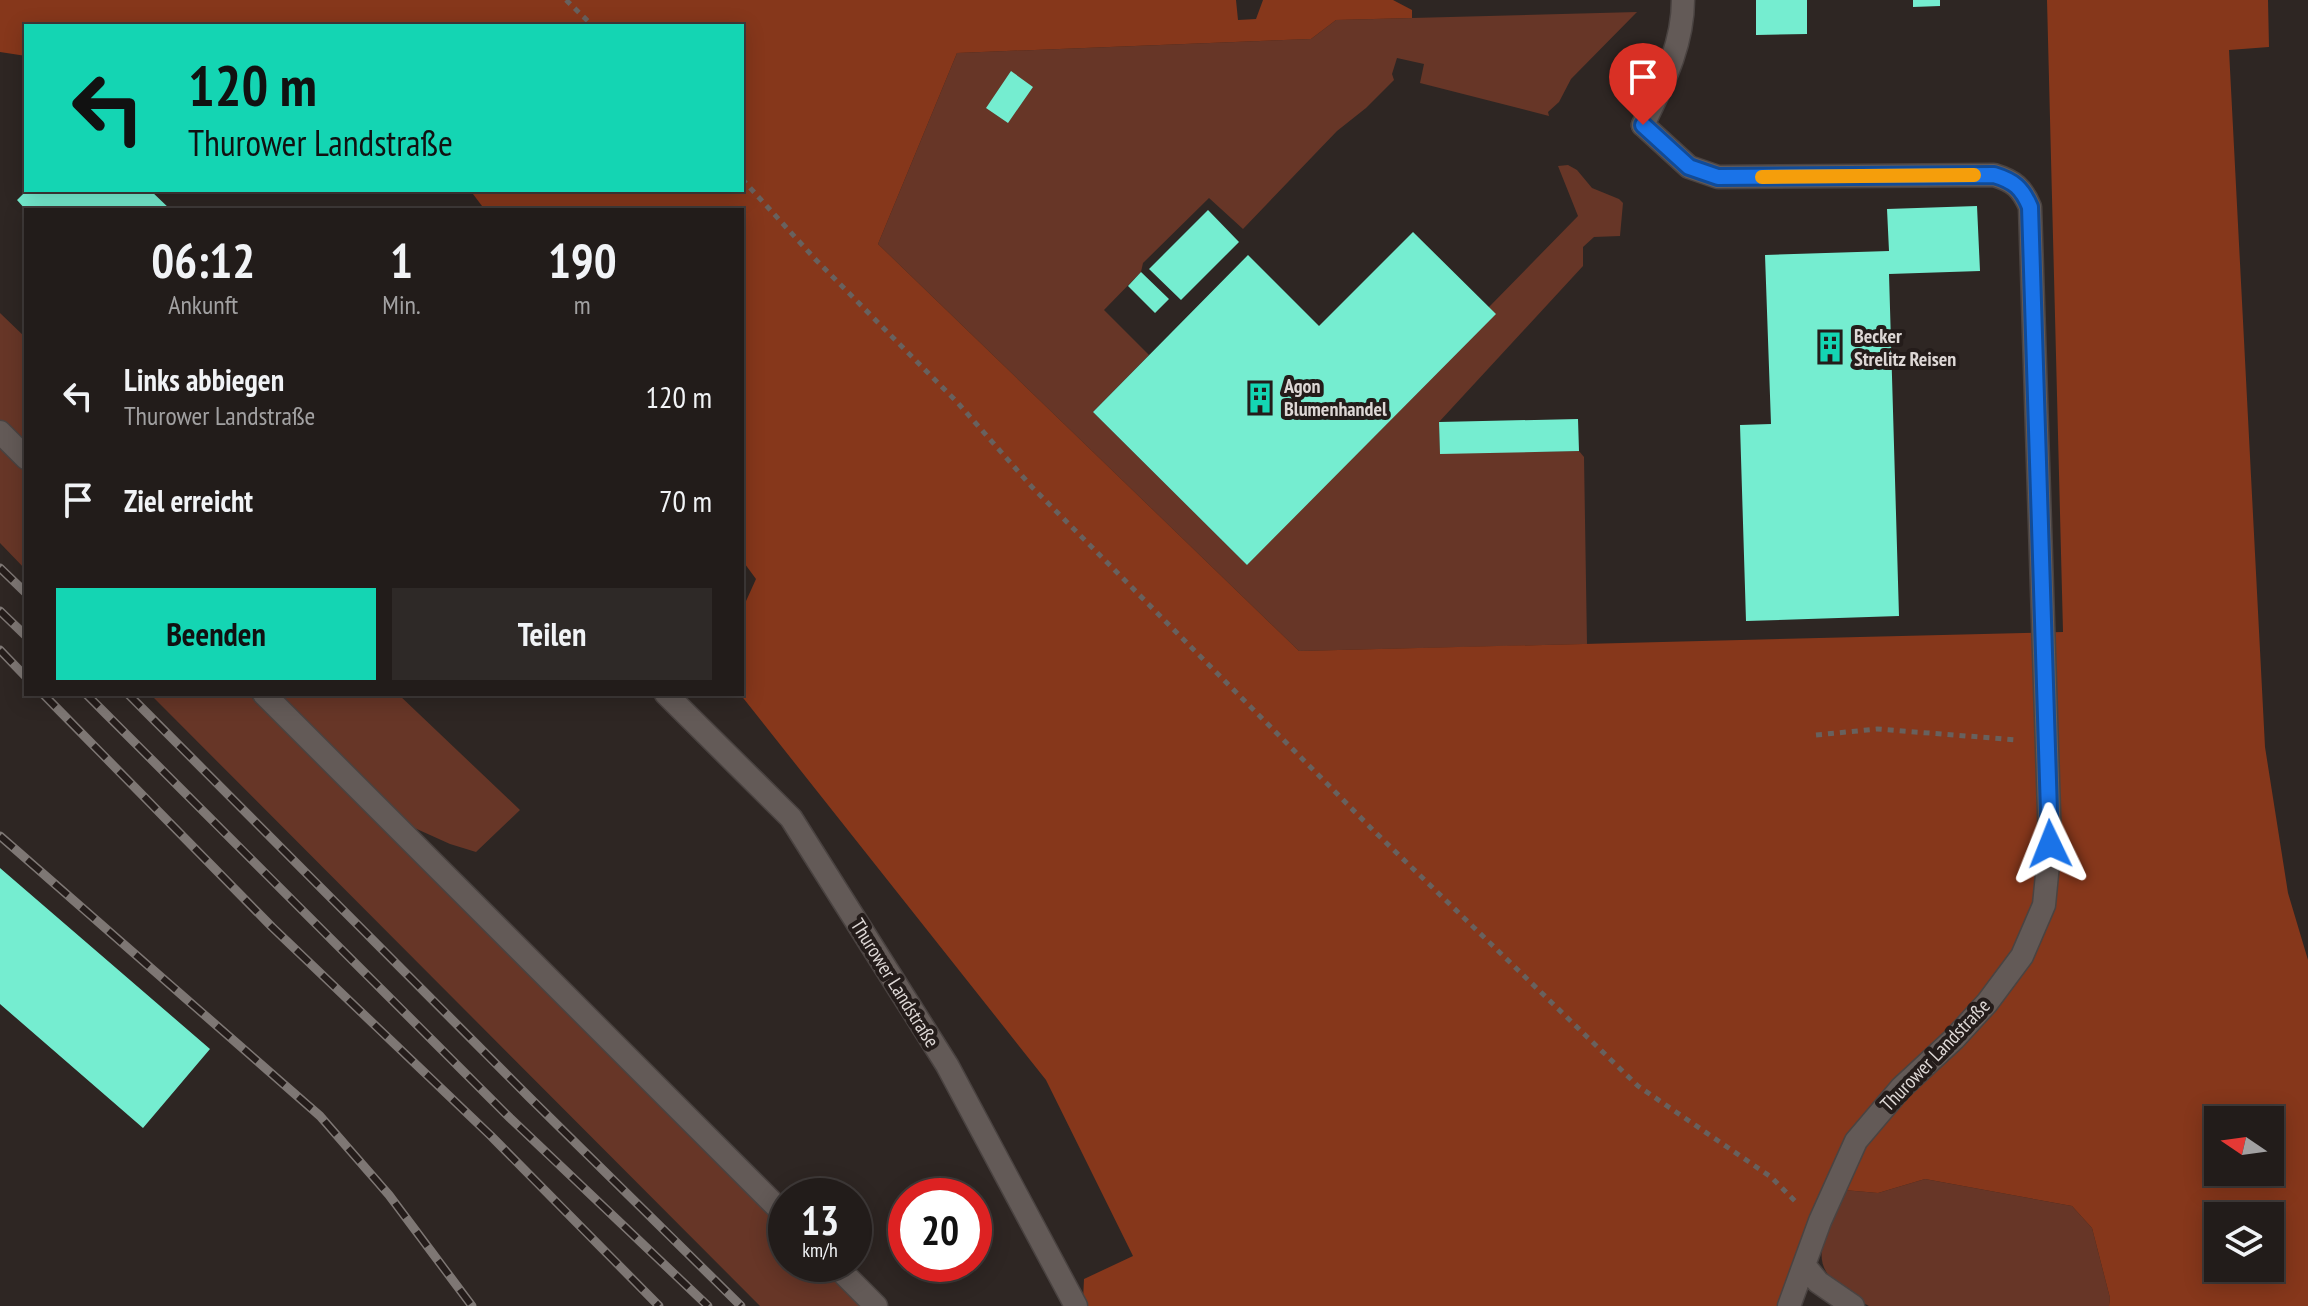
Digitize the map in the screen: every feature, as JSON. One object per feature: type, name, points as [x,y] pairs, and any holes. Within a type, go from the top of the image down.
[{"type":"street","name":"Thurower Landstraße","points":[[1683,0],[1682,27],[1676,48],[1643,125],[1689,167],[1718,177],[1994,175],[2012,181],[2024,192],[2030,207],[2050,844],[2044,905],[2022,956],[1987,1003],[1954,1039],[1901,1088],[1856,1141],[1820,1221],[1789,1306]]},
{"type":"street","points":[[0,432],[24,456]]},
{"type":"street","points":[[266,696],[768,1198]]},
{"type":"street","name":"Thurower Landstraße","points":[[668,696],[791,818],[947,1065],[1076,1306]]},
{"type":"street","points":[[1804,1265],[1818,1282],[1853,1306]]},
{"type":"street","points":[[852,1282],[876,1306]]},
{"type":"path","points":[[566,0],[591,24]]},
{"type":"path","points":[[744,181],[816,260],[957,402],[1032,487],[1374,831],[1638,1086],[1771,1177],[1820,1221]]},
{"type":"path","points":[[1816,735],[1877,729],[2047,739]]},
{"type":"shaded area","points":[[0,0],[1236,0],[1238,20],[1256,19],[1263,0],[1393,0],[1412,10],[1412,18],[1336,20],[1311,39],[957,53],[878,244],[1299,651],[2063,632],[2047,0],[2268,0],[2269,47],[2229,50],[2265,747],[2288,893],[2308,960],[2308,1306],[2109,1306],[2110,1298],[2092,1228],[2072,1206],[1925,1179],[1878,1193],[1844,1190],[1818,1198],[1777,1306],[1086,1306],[1083,1300],[1084,1279],[1133,1256],[1046,1080],[742,696],[744,696],[744,606],[756,579],[744,563],[744,208],[484,208],[472,192],[744,192],[744,24],[24,24],[24,56],[0,52]]},
{"type":"shaded area","points":[[1637,12],[1571,79],[1559,102],[1548,112],[1549,116],[1420,83],[1424,64],[1397,58],[1392,74],[1394,80],[1337,131],[1243,229],[1209,198],[1143,263],[1141,272],[1104,310],[1149,355],[1093,412],[1247,565],[1578,216],[1558,166],[1568,165],[1577,170],[1592,188],[1623,203],[1620,236],[1594,237],[1583,247],[1583,266],[1439,422],[1440,453],[1579,451],[1584,457],[1587,644],[1299,651],[878,244],[957,53],[1311,39],[1336,20]]},
{"type":"shaded area","points":[[0,313],[24,336],[24,447],[0,423]]},
{"type":"shaded area","points":[[0,446],[24,470],[24,568],[0,543]]},
{"type":"shaded area","points":[[152,696],[250,696],[768,1212],[768,1282],[838,1282],[862,1306],[760,1306]]},
{"type":"shaded area","points":[[274,696],[400,696],[520,810],[476,852],[399,821]]},
{"type":"shaded area","points":[[1925,1179],[2072,1206],[2092,1228],[2110,1298],[2109,1306],[1869,1306],[1847,1293],[1833,1281],[1822,1257],[1823,1244],[1844,1190],[1878,1193]]},
{"type":"building","points":[[1756,0],[1807,0],[1807,34],[1756,35]]},
{"type":"building","points":[[1913,0],[1940,0],[1940,6],[1913,7]]},
{"type":"building","points":[[1011,71],[1033,87],[1008,123],[986,108]]},
{"type":"building","points":[[25,192],[152,192],[169,208],[24,208],[17,200]]},
{"type":"building","points":[[1977,206],[1980,271],[1889,274],[1899,616],[1746,621],[1740,425],[1771,424],[1765,255],[1889,251],[1887,209]]},
{"type":"building","points":[[1208,210],[1239,242],[1181,300],[1149,269]]},
{"type":"building","name":"Agon Blumenhandel","points":[[1413,232],[1496,314],[1247,565],[1093,412],[1248,255],[1319,326]]},
{"type":"building","points":[[1141,272],[1169,299],[1155,313],[1128,286]]},
{"type":"building","points":[[1578,419],[1579,451],[1440,454],[1439,422]]},
{"type":"building","points":[[0,868],[210,1049],[143,1128],[0,1004]]},
{"type":"railway","points":[[0,568],[24,591]]},
{"type":"railway","points":[[0,611],[24,634]]},
{"type":"railway","points":[[0,650],[24,675]]},
{"type":"railway","points":[[45,696],[272,927],[491,1136],[659,1306]]},
{"type":"railway","points":[[88,696],[510,1118],[708,1306]]},
{"type":"railway","points":[[130,696],[741,1306]]},
{"type":"railway","points":[[0,836],[320,1116],[389,1195],[472,1306]]},
{"type":"slow traffic","points":[[1762,177],[1974,175]]},
{"type":"place","name":"Becker Strelitz Reisen","points":[[1830,347]]},
{"type":"place","name":"Agon Blumenhandel","points":[[1260,398]]},
{"type":"route","points":[[1643,125],[1689,167],[1718,177],[1994,175],[2012,181],[2024,192],[2030,207],[2050,844]]}]
